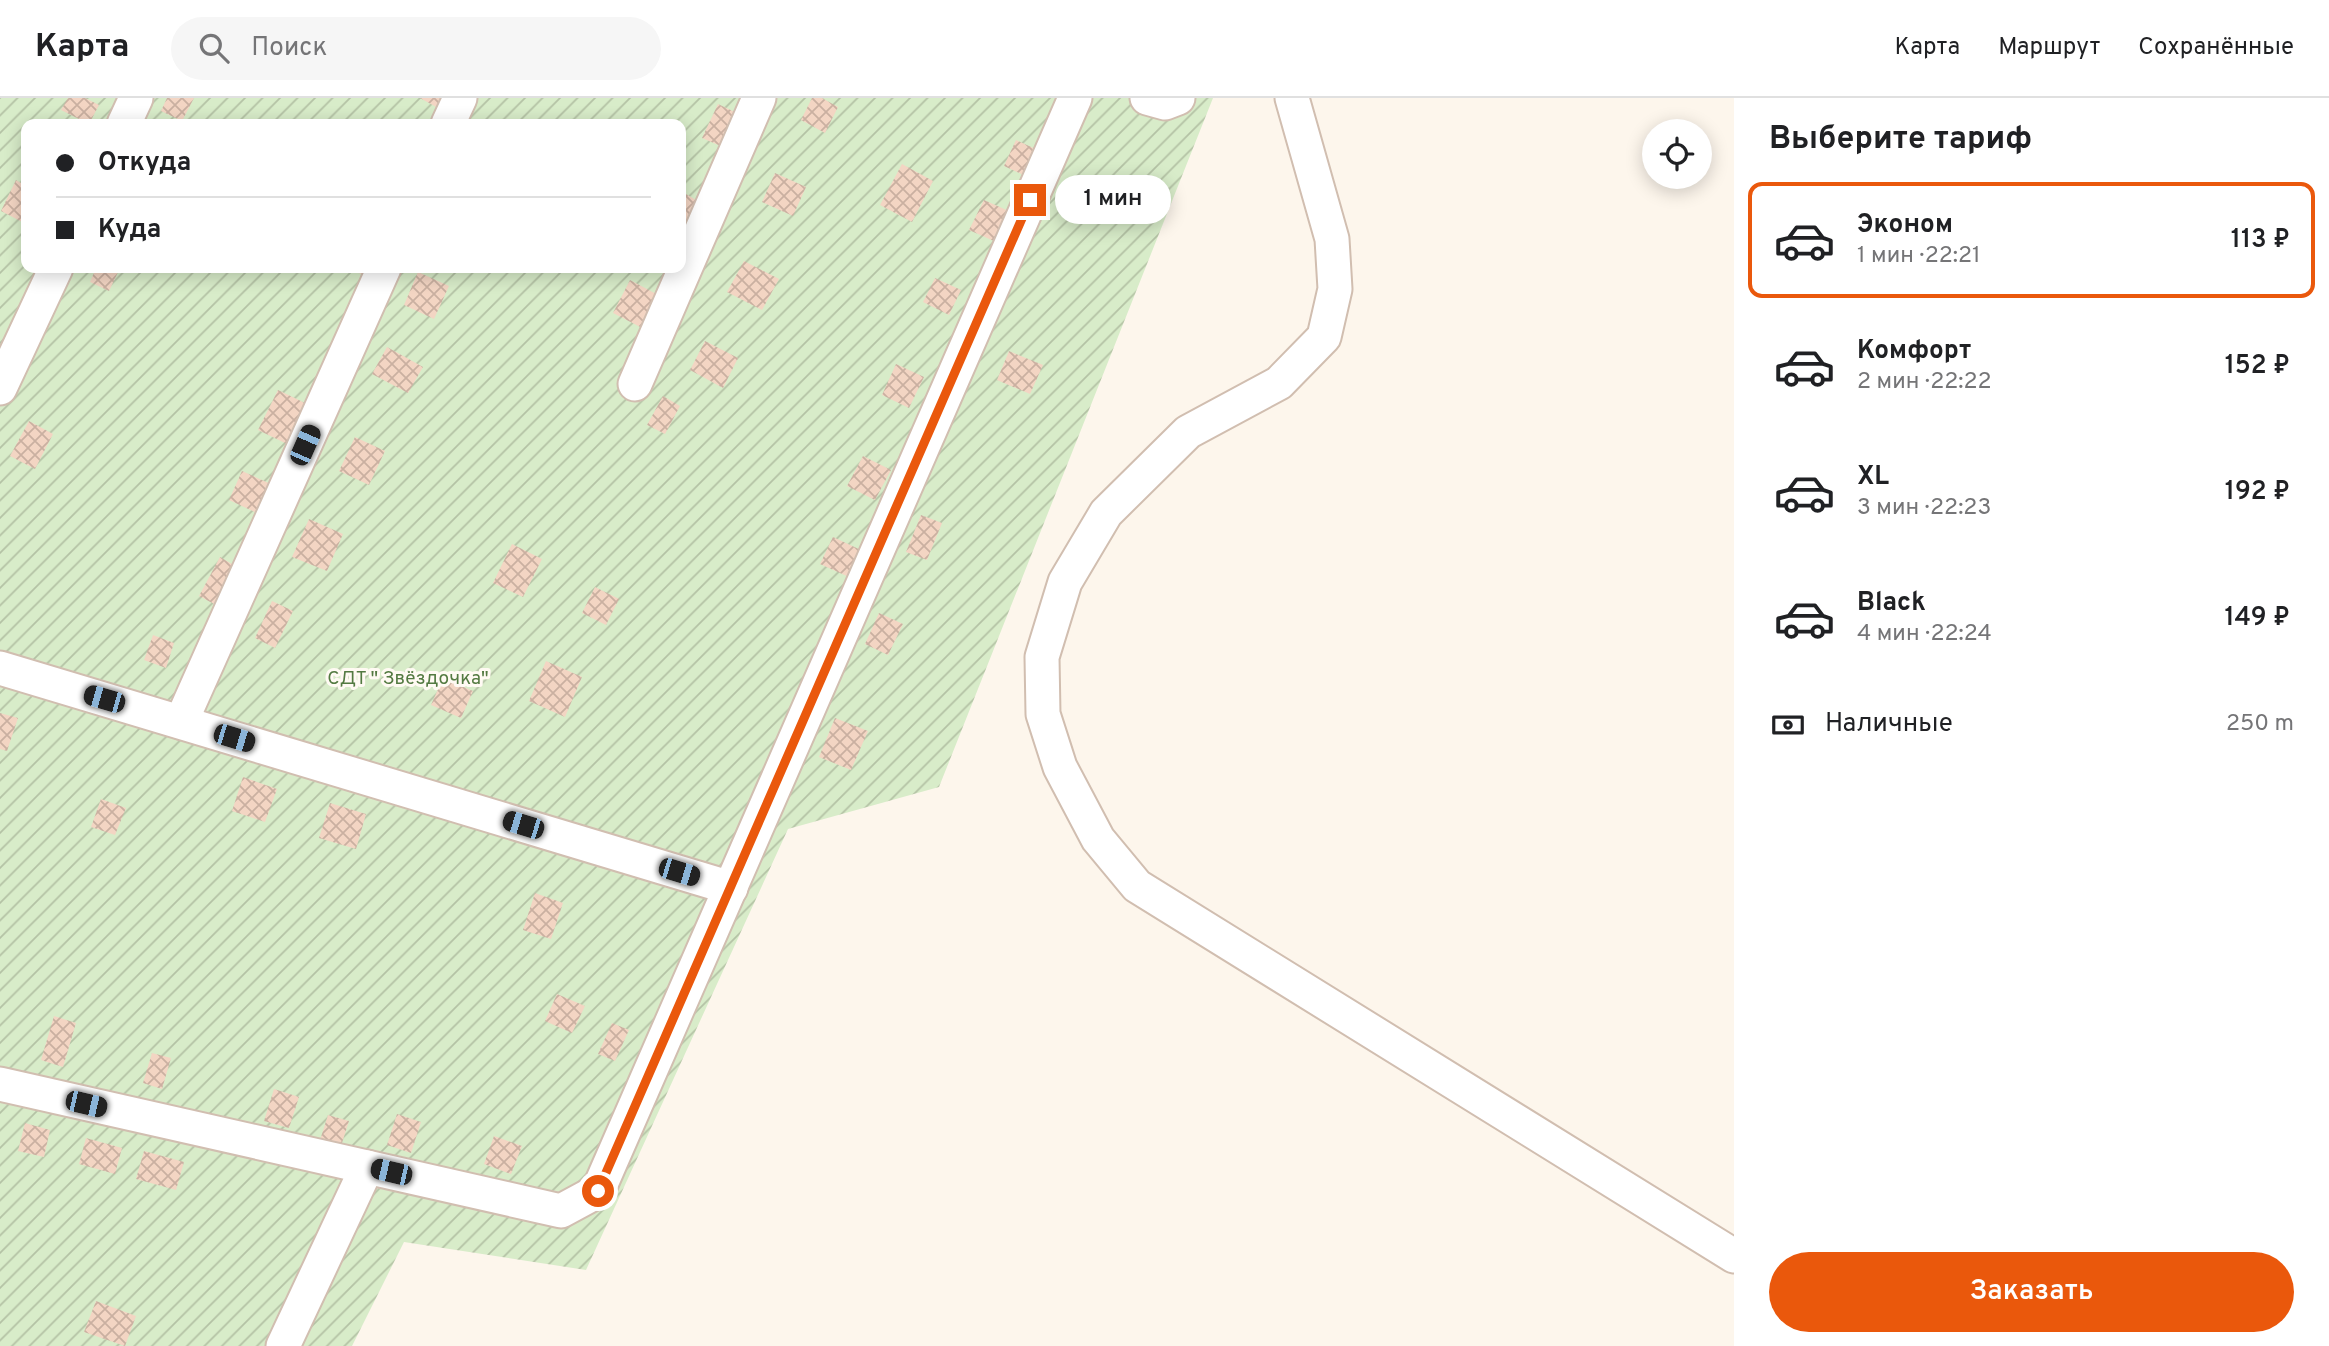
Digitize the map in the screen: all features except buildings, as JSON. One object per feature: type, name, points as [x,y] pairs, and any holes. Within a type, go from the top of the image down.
[{"type":"lane","points":[[126,119],[136,98]]},
{"type":"lane","points":[[450,119],[460,98]]},
{"type":"lane","points":[[686,266],[759,98]]},
{"type":"lane","points":[[0,1084],[561,1211],[598,1191],[1075,98]]},
{"type":"lane","points":[[1147,98],[1165,103],[1178,98]]},
{"type":"lane","points":[[1292,98],[1332,239],[1335,289],[1324,337],[1279,383],[1188,432],[1106,513],[1065,582],[1042,657],[1043,714],[1060,767],[1098,839],[1137,886],[1734,1256]]},
{"type":"lane","points":[[0,388],[54,273]]},
{"type":"lane","points":[[181,722],[382,273]]},
{"type":"lane","points":[[635,384],[683,273]]},
{"type":"lane","points":[[0,668],[731,888]]},
{"type":"lane","points":[[283,1346],[367,1167]]},
{"type":"green space","name":"СДТ \" Звёздочка\"","points":[[0,98],[1213,98],[939,787],[788,829],[586,1270],[404,1242],[352,1346],[0,1346]]},
{"type":"route","points":[[598,1191],[1030,200]]}]
